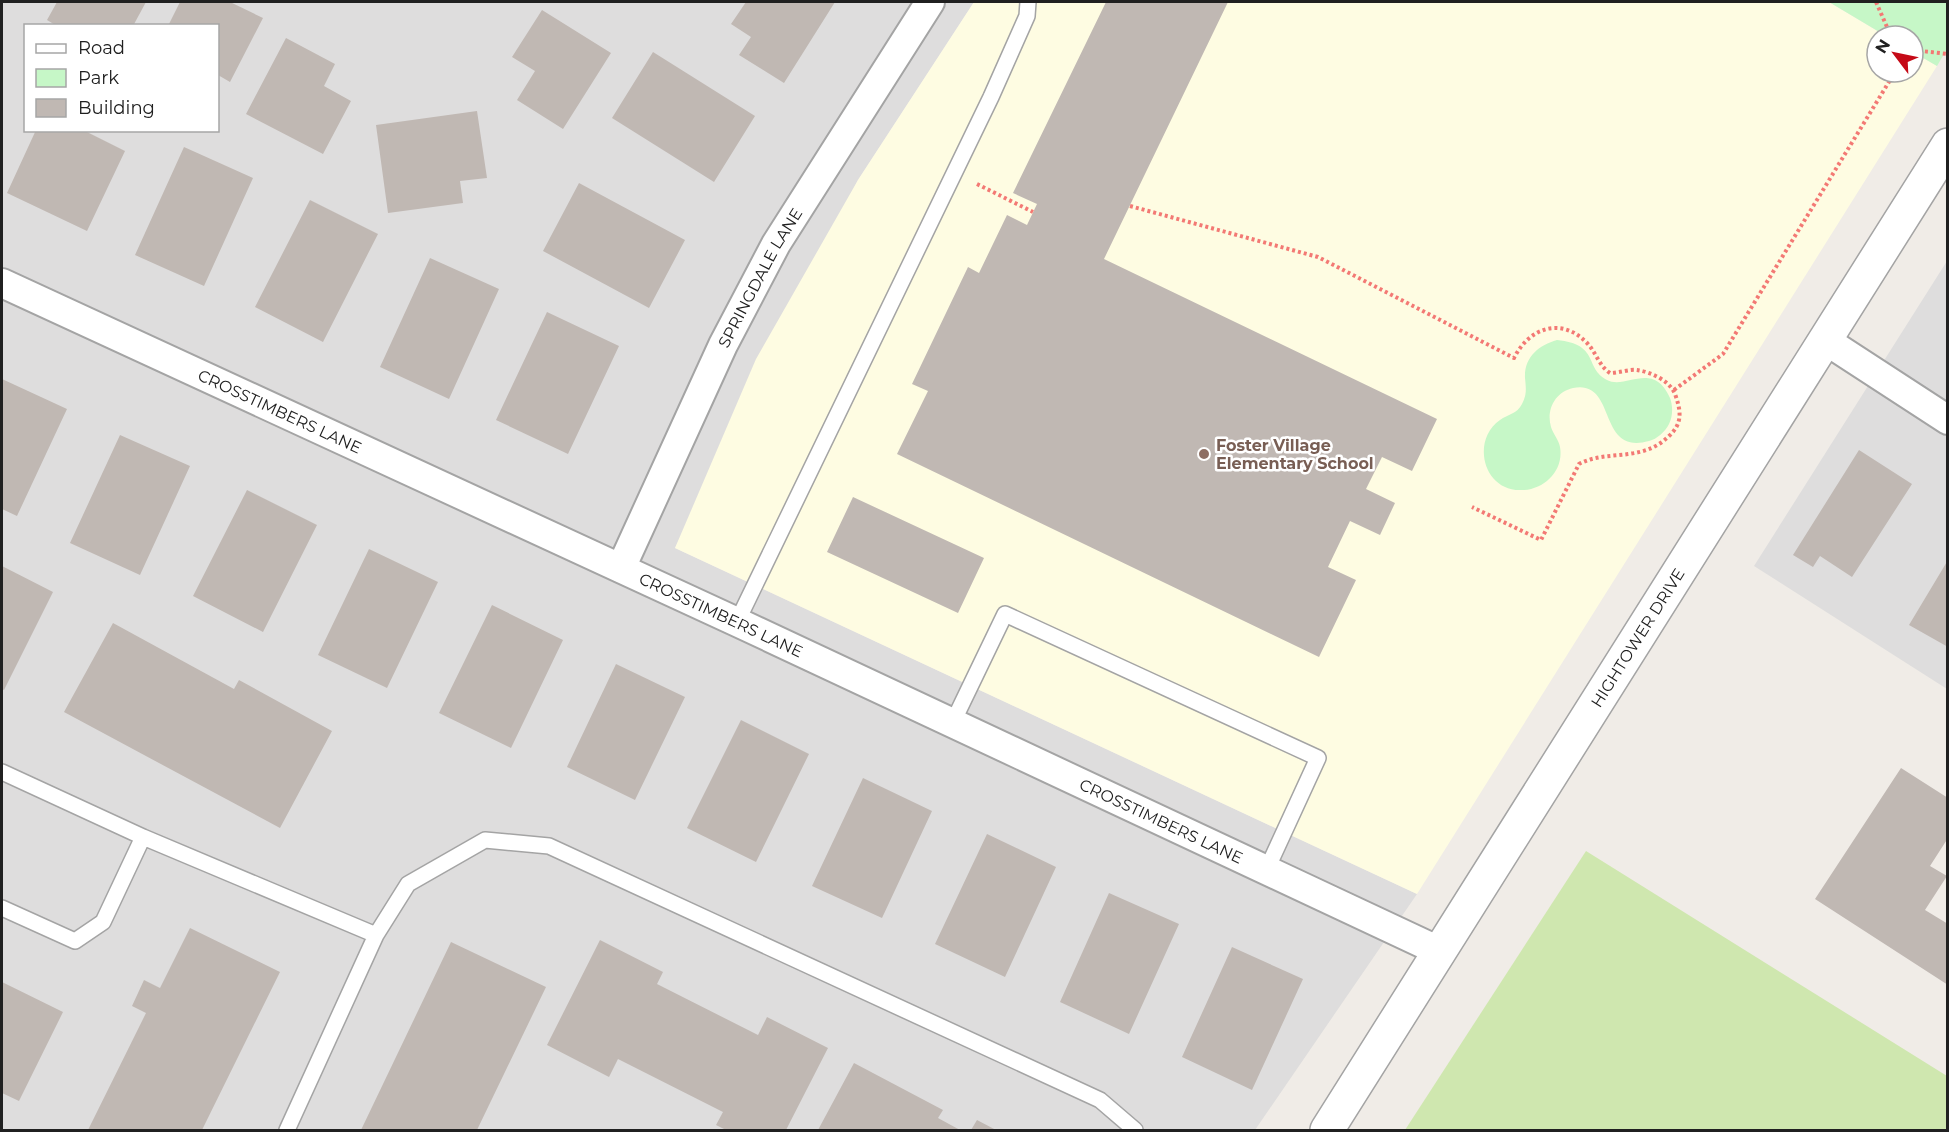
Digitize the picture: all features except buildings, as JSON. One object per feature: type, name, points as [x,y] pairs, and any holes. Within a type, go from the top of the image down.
[{"type":"street","name":"SPRINGDALE LANE","points":[[621,568],[723,345],[776,244],[930,2]]},
{"type":"street","name":"HIGHTOWER DRIVE","points":[[1327,1131],[1947,145]]},
{"type":"street","name":"CROSSTIMBERS LANE","points":[[2,283],[953,722],[1439,951]]},
{"type":"street","points":[[1825,340],[1947,420]]},
{"type":"lane","points":[[737,622],[991,97],[1027,16],[1028,2]]},
{"type":"lane","points":[[953,722],[1005,614],[1318,758],[1267,869]]},
{"type":"lane","points":[[2,772],[143,837],[376,935]]},
{"type":"lane","points":[[2,908],[75,941],[103,922],[143,837]]},
{"type":"lane","points":[[286,1131],[376,935],[408,885],[485,840],[549,846],[1100,1100],[1136,1131]]},
{"type":"path","points":[[1876,2],[1886,24]]},
{"type":"path","points":[[1925,51],[1947,54]]},
{"type":"path","points":[[1674,390],[1723,354],[1888,84]]},
{"type":"path","points":[[976,184],[1033,212]]},
{"type":"path","points":[[1130,206],[1318,257],[1514,358],[1526,339],[1535,333],[1546,328],[1570,330],[1590,345],[1600,363],[1610,373],[1637,370],[1648,373],[1670,385],[1674,390],[1681,418],[1676,430],[1665,441],[1647,451],[1614,457],[1590,458],[1579,464],[1541,540],[1472,507]]},
{"type":"shaded area","points":[[2,2],[974,2],[858,180],[675,548],[1417,894],[1255,1130],[2,1130]]},
{"type":"shaded area","name":"Foster Village Elementary School","points":[[974,2],[1829,2],[1866,24],[1865,84],[1925,84],[1925,59],[1937,66],[1417,894],[675,548],[756,359],[858,180]]},
{"type":"shaded area","points":[[1947,261],[1947,689],[1754,566]]},
{"type":"green space","points":[[1829,2],[1947,2],[1947,49],[1937,66],[1925,59],[1925,24],[1866,24]]},
{"type":"green space","points":[[1557,340],[1580,346],[1586,351],[1600,375],[1607,380],[1622,382],[1648,378],[1656,381],[1670,398],[1672,411],[1670,421],[1665,430],[1655,439],[1632,443],[1621,438],[1596,395],[1587,388],[1567,390],[1561,393],[1553,403],[1550,414],[1551,427],[1560,447],[1556,470],[1539,486],[1523,490],[1510,489],[1491,475],[1486,464],[1485,440],[1500,420],[1515,412],[1522,404],[1526,391],[1525,371],[1530,358],[1544,345]]},
{"type":"green space","points":[[1586,851],[1947,1076],[1947,1130],[1405,1130]]},
{"type":"place","name":"Foster Village Elementary School","points":[[1204,454]]}]
